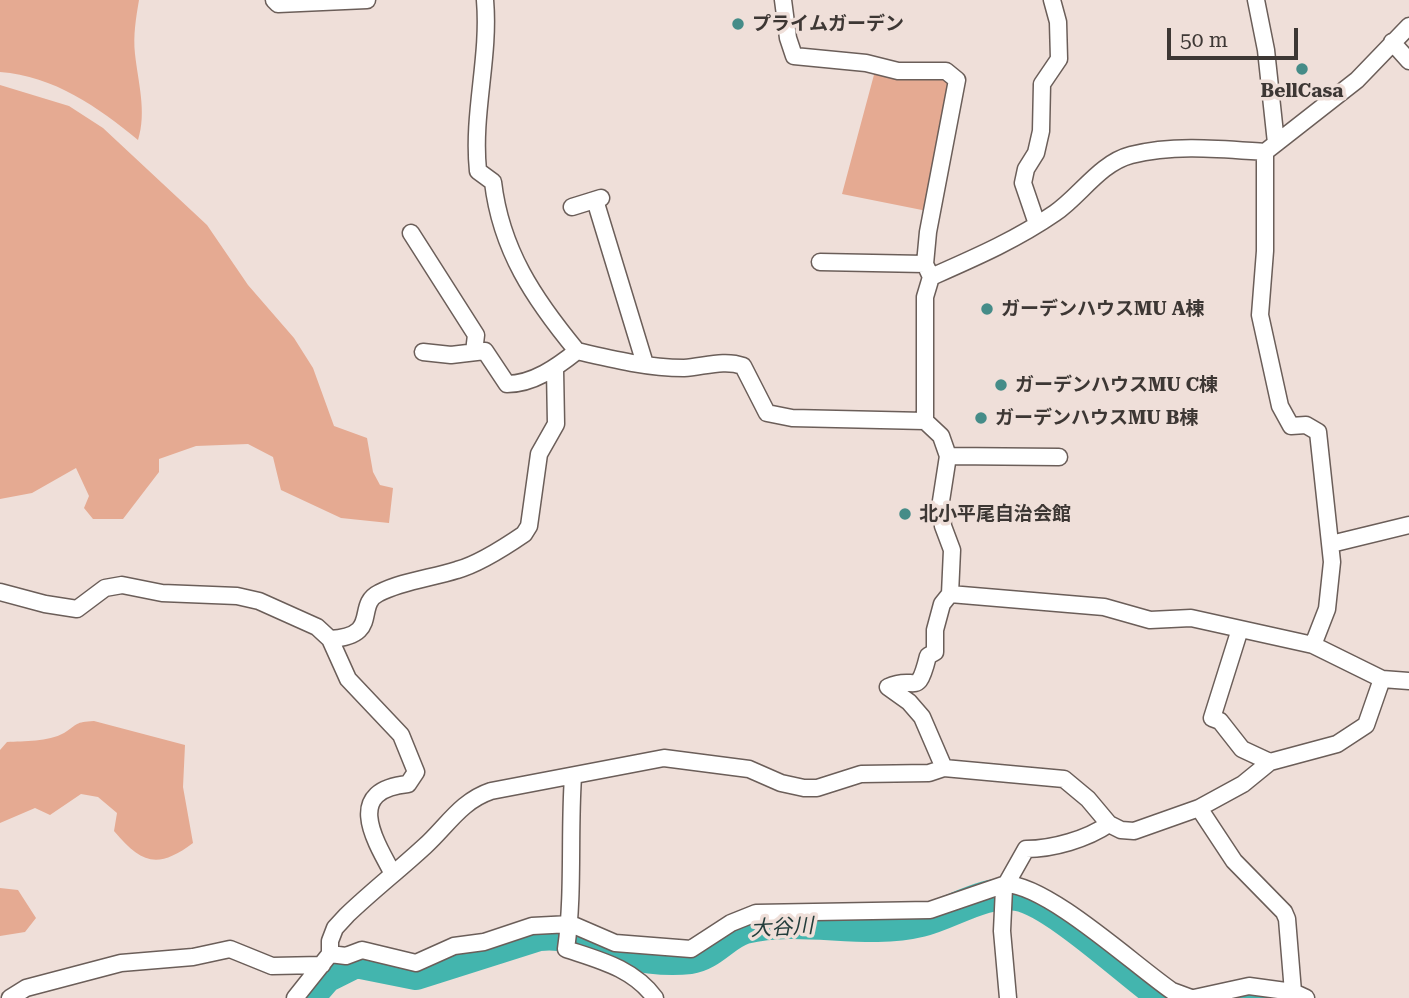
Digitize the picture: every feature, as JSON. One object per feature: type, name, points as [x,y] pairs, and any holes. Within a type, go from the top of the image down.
[{"type":"street","points":[[274,0],[278,4],[367,0]]},
{"type":"street","points":[[485,0],[487,40],[476,112],[478,172],[493,182],[496,205],[510,252],[538,301],[577,351],[683,368],[733,362],[743,366],[763,409],[792,418],[925,421],[941,436],[948,456],[941,501],[943,526],[952,550],[950,594],[942,604],[935,630],[935,652],[928,656],[922,680],[917,684],[888,687],[909,702],[922,717],[944,768]]},
{"type":"street","points":[[783,0],[788,38],[794,56],[866,63],[898,71],[946,71],[957,80],[928,232],[925,421]]},
{"type":"street","points":[[1037,224],[1023,183],[1026,169],[1036,153],[1041,131],[1042,84],[1059,59],[1058,22],[1052,0]]},
{"type":"street","points":[[1256,0],[1266,50],[1270,148],[1260,315],[1280,406],[1291,426],[1306,425],[1318,432],[1324,470],[1326,525],[1331,544],[1328,609],[1313,645]]},
{"type":"street","points":[[820,261],[928,271],[995,250],[1075,197],[1104,169],[1130,155],[1197,148],[1270,148],[1357,80],[1409,26]]},
{"type":"street","points":[[1392,42],[1409,61]]},
{"type":"street","points":[[572,207],[598,199],[645,363]]},
{"type":"street","points":[[411,233],[476,335],[474,352]]},
{"type":"street","points":[[423,352],[452,355],[485,351],[507,384],[517,384],[555,369],[577,351]]},
{"type":"street","points":[[330,639],[348,638],[359,631],[369,604],[381,591],[461,569],[524,534],[528,526],[539,454],[556,424],[555,369]]},
{"type":"street","points":[[948,456],[1059,457]]},
{"type":"street","points":[[1331,544],[1409,525]]},
{"type":"street","points":[[0,592],[45,604],[77,608],[105,588],[122,585],[162,593],[237,596],[259,601],[317,627],[330,639],[348,679],[401,735],[416,772],[408,784],[390,786],[378,791],[370,804],[372,837],[392,872]]},
{"type":"street","points":[[950,594],[1104,607],[1150,620],[1191,618],[1313,645],[1382,678],[1409,681]]},
{"type":"street","points":[[1240,629],[1212,718],[1220,721],[1242,750],[1270,762]]},
{"type":"street","points":[[295,998],[326,959],[335,928],[475,796],[664,758],[749,769],[781,783],[804,788],[817,788],[861,774],[929,773],[944,768],[1064,779],[1088,799],[1110,824],[1121,830],[1134,831],[1199,808],[1243,784],[1270,762],[1337,744],[1366,725],[1382,678]]},
{"type":"street","points":[[573,777],[569,826],[569,932],[566,949],[614,965],[634,977],[655,998]]},
{"type":"street","points":[[10,998],[26,988],[121,963],[193,957],[230,949],[255,962],[272,966],[346,956],[362,950],[416,963],[454,947],[484,942],[532,926],[615,943],[691,949],[731,923],[756,913],[930,910],[1005,891],[1017,884],[1047,897],[1162,985],[1182,997],[1193,998],[1250,986],[1299,995],[1287,919],[1234,861],[1199,808]]},
{"type":"street","points":[[1008,998],[1002,931],[1005,891],[1026,849],[1038,849],[1096,833],[1110,824]]},
{"type":"shaded area","points":[[0,0],[139,0],[134,40],[142,108],[138,140],[74,95],[39,80],[0,72]]},
{"type":"shaded area","points":[[875,71],[943,77],[950,84],[927,211],[842,194]]},
{"type":"shaded area","points":[[0,85],[69,106],[103,128],[207,225],[248,285],[294,338],[313,368],[334,426],[367,438],[373,472],[380,485],[393,488],[389,523],[341,518],[281,490],[273,457],[248,444],[196,446],[159,459],[159,472],[123,519],[93,519],[84,508],[89,496],[76,468],[32,493],[0,499]]},
{"type":"shaded area","points":[[94,721],[185,745],[183,787],[193,843],[180,852],[159,860],[141,856],[114,831],[117,813],[98,797],[81,794],[50,815],[35,808],[0,823],[0,750],[7,742],[51,738],[80,723]]},
{"type":"shaded area","points":[[0,888],[18,890],[36,918],[25,932],[0,936]]},
{"type":"waterway","name":"大谷川","points":[[308,998],[326,977],[356,962],[416,974],[549,934],[575,938],[639,956],[660,959],[690,958],[705,953],[745,928],[789,923],[899,925],[932,918],[980,899],[1005,894],[1033,900],[1051,910],[1165,998]]},
{"type":"waterway","name":"大谷川","points":[[1239,998],[1273,998]]},
{"type":"place","name":"プライムガーデン","points":[[738,24]]},
{"type":"place","name":"BellCasa","points":[[1302,69]]},
{"type":"place","name":"ガーデンハウスMU A棟","points":[[987,309]]},
{"type":"place","name":"ガーデンハウスMU C棟","points":[[1001,385]]},
{"type":"place","name":"ガーデンハウスMU B棟","points":[[981,418]]},
{"type":"place","name":"北小平尾自治会館","points":[[905,514]]}]
